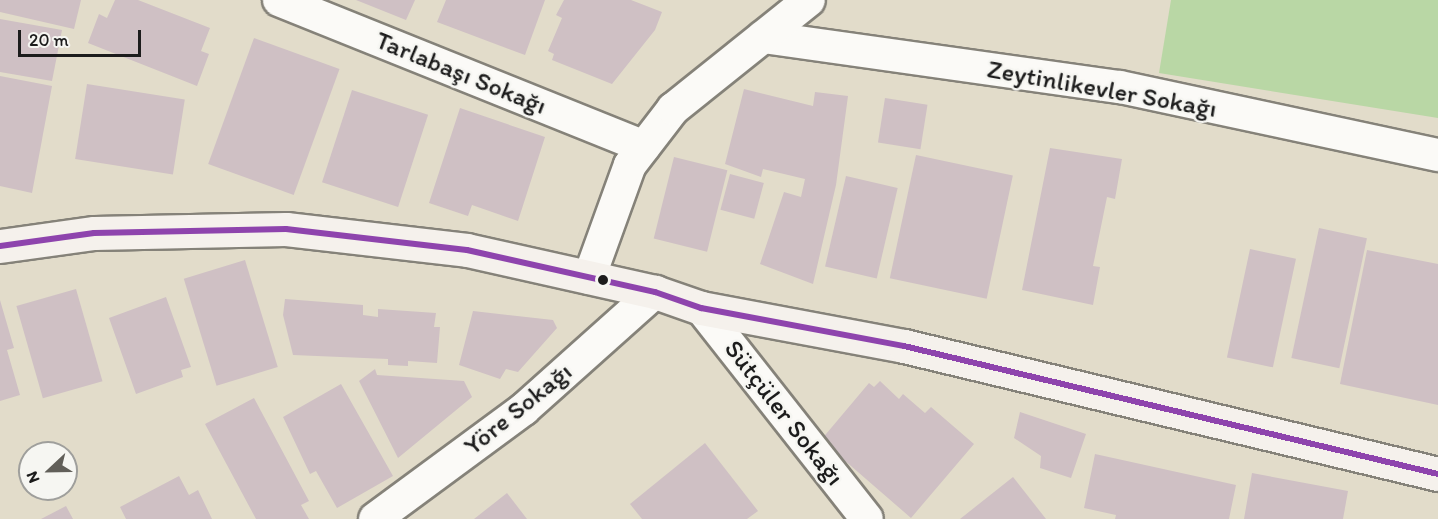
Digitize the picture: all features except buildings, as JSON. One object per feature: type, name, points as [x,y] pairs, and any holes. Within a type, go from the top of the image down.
[{"type":"street","name":"Tarlabaşı Sokağı","points":[[279,0],[644,147]]},
{"type":"street","points":[[590,278],[630,165],[673,108],[809,0]]},
{"type":"street","name":"Zeytinlikevler Sokağı","points":[[763,37],[1120,87],[1438,155]]},
{"type":"street","points":[[0,246],[94,233],[286,229],[467,250],[655,291],[701,308],[904,346],[1438,474]]},
{"type":"street","name":"Yöre Sokağı","points":[[375,519],[524,409],[655,291]]},
{"type":"street","name":"Sütçüler Sokağı","points":[[701,308],[867,519]]},
{"type":"green space","points":[[1171,0],[1438,0],[1438,118],[1159,73]]},
{"type":"transit line","points":[[0,246],[94,233],[286,229],[467,250],[655,292],[701,308],[904,346],[1438,474]]}]
